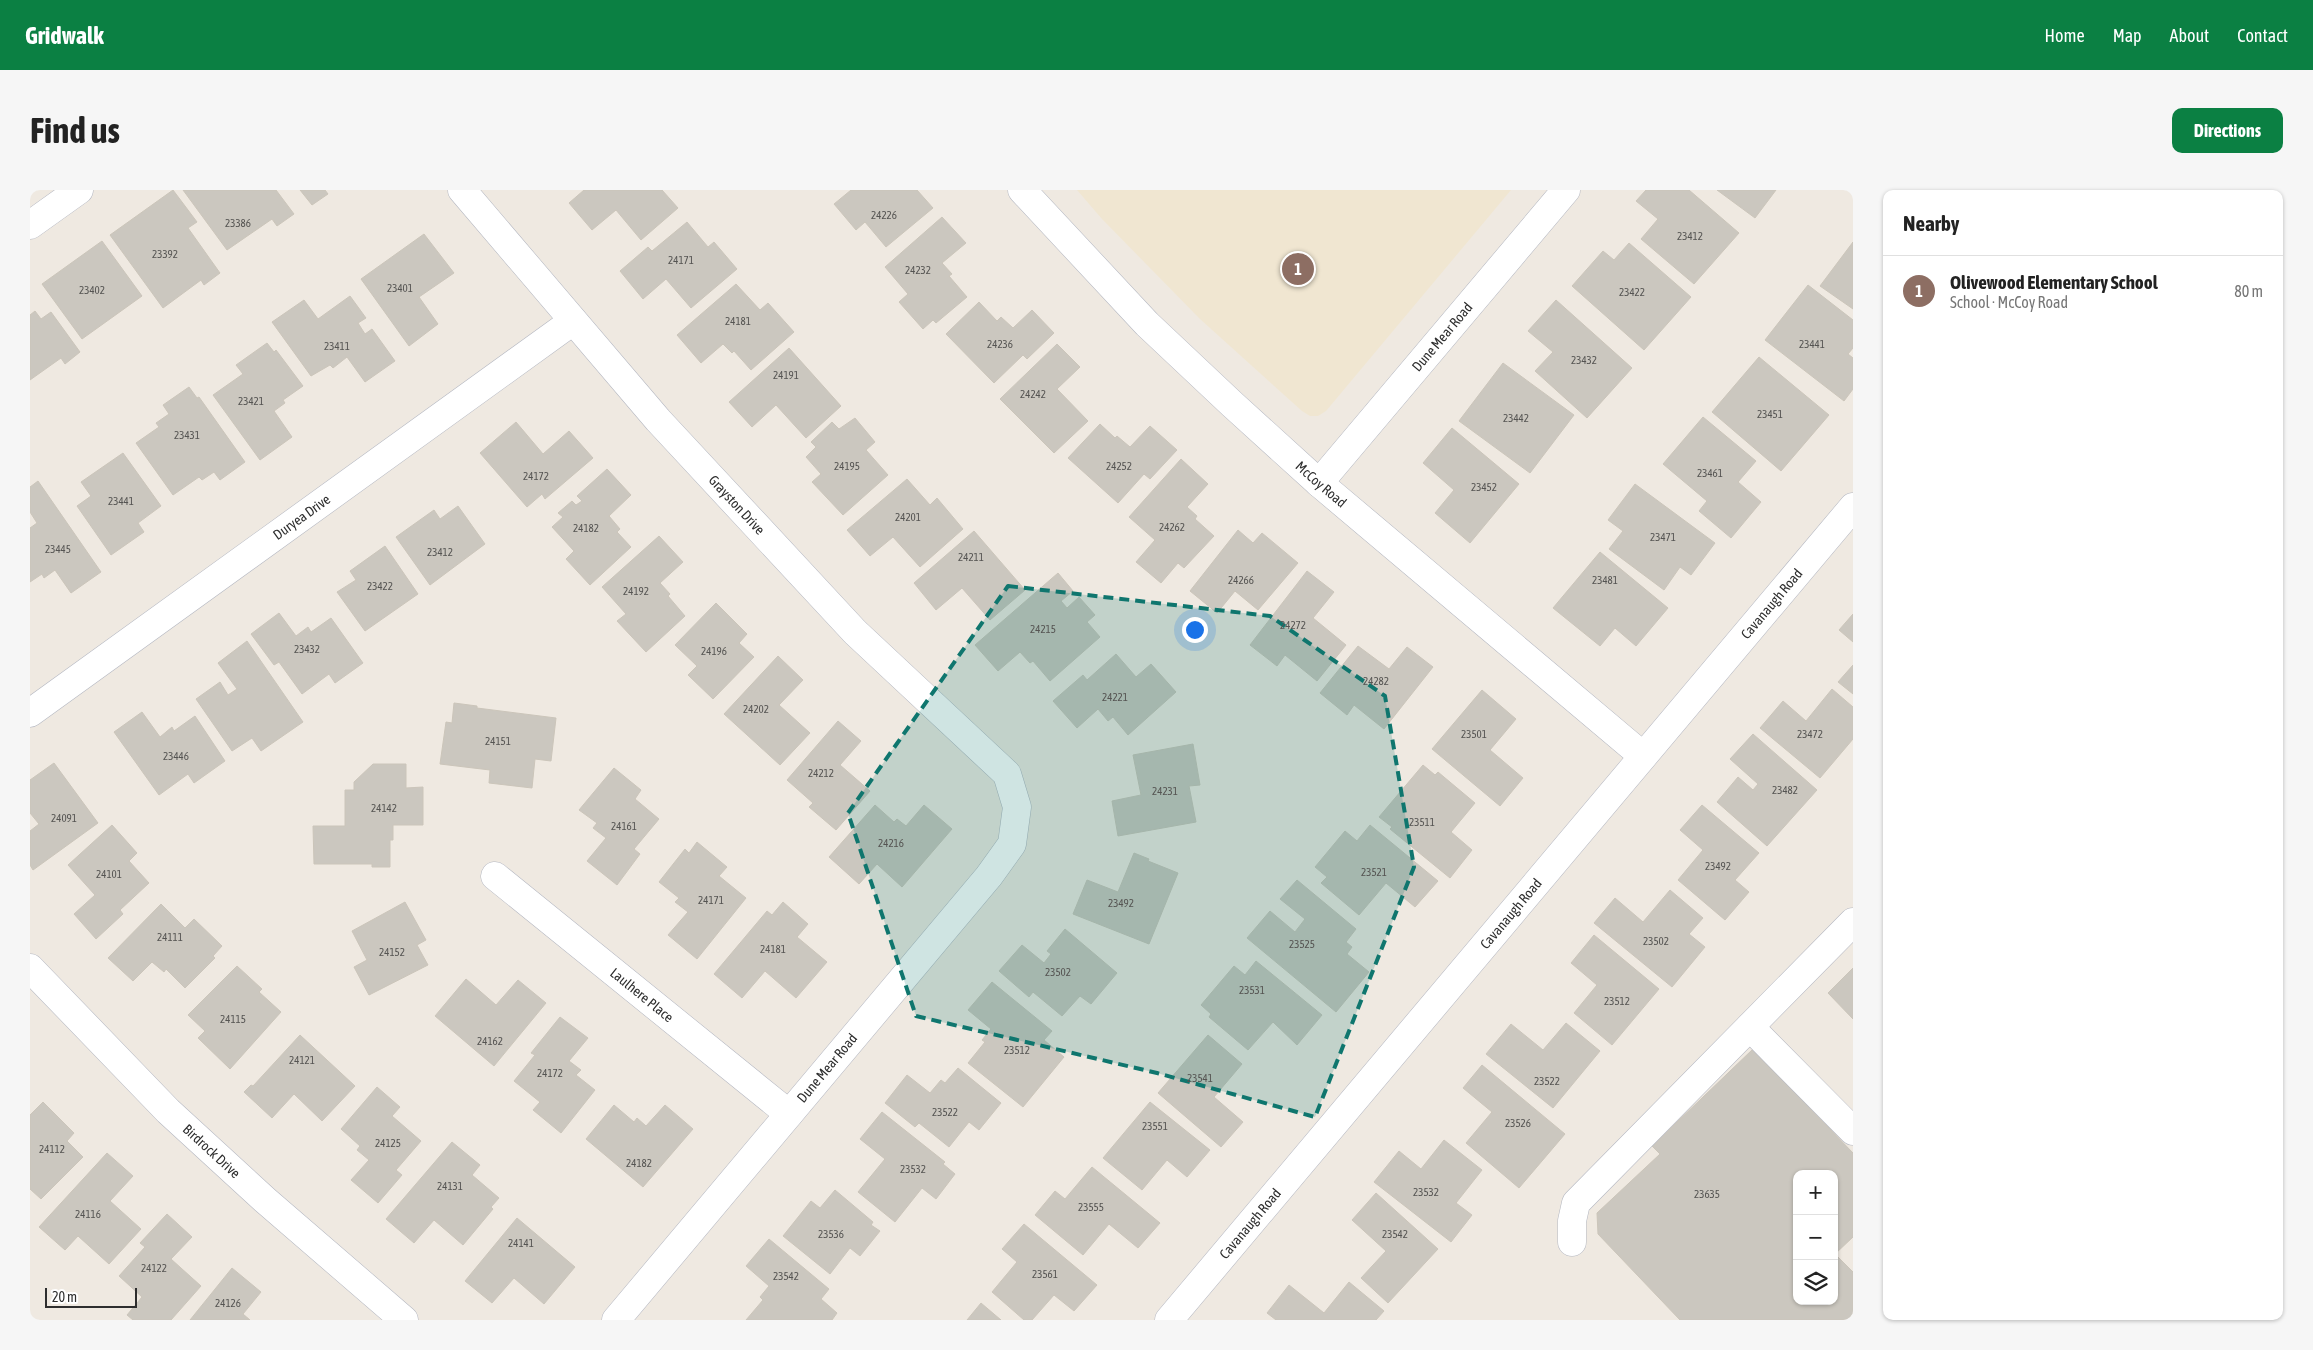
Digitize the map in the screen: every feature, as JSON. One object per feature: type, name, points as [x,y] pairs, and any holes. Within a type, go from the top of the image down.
[{"type":"street","points":[[30,226],[79,190]]},
{"type":"street","name":"Grayston Drive","points":[[462,190],[658,420],[855,632],[1008,774],[1017,807]]},
{"type":"street","name":"McCoy Road","points":[[1022,190],[1147,324],[1319,483],[1643,756]]},
{"type":"street","name":"Dune Mear Road","points":[[1319,483],[1566,190]]},
{"type":"street","name":"Duryea Drive","points":[[30,713],[573,321]]},
{"type":"street","name":"Cavanaugh Road","points":[[1169,1320],[1853,507]]},
{"type":"street","name":"Dune Mear Road","points":[[616,1320],[989,876],[1012,844],[1017,807]]},
{"type":"street","name":"Laulhere Place","points":[[495,876],[789,1114]]},
{"type":"street","points":[[1572,1242],[1572,1221],[1576,1202],[1853,922]]},
{"type":"street","name":"Birdrock Drive","points":[[30,968],[168,1111],[265,1200],[404,1320]]},
{"type":"street","points":[[1750,1027],[1853,1131]]},
{"type":"highlighted area","points":[[1008,586],[1270,616],[1385,696],[1414,867],[1315,1117],[1157,1073],[916,1016],[848,813]]},
{"type":"shaded area","points":[[1077,190],[1511,190],[1326,411],[1318,416],[1310,416],[1302,411],[1200,319],[1102,219]]},
{"type":"building","points":[[173,190],[197,222],[188,228],[220,273],[204,285],[201,280],[163,308],[110,235]]},
{"type":"building","points":[[183,190],[276,190],[294,214],[277,226],[272,219],[227,250]]},
{"type":"building","points":[[300,190],[325,190],[328,194],[312,205]]},
{"type":"building","points":[[584,190],[662,190],[678,208],[641,240],[616,210],[592,230],[569,203]]},
{"type":"building","points":[[851,190],[917,190],[933,208],[886,247],[865,222],[856,230],[834,204]]},
{"type":"building","points":[[1646,190],[1689,190],[1739,233],[1694,284],[1641,239],[1658,219],[1636,201]]},
{"type":"building","points":[[1717,190],[1776,190],[1755,218]]},
{"type":"building","points":[[942,217],[966,243],[942,263],[952,274],[949,276],[967,297],[936,323],[933,320],[923,329],[899,302],[908,294],[885,267]]},
{"type":"building","points":[[687,222],[708,247],[714,242],[737,269],[691,308],[666,279],[643,299],[620,271],[648,247],[652,251]]},
{"type":"building","points":[[424,234],[454,273],[419,297],[438,324],[409,346],[361,279]]},
{"type":"building","points":[[102,241],[142,296],[82,339],[42,284]]},
{"type":"building","points":[[1853,242],[1853,309],[1820,286]]},
{"type":"building","points":[[1629,243],[1691,297],[1644,350],[1572,286],[1603,251],[1614,260]]},
{"type":"building","points":[[736,284],[760,310],[768,303],[794,332],[751,370],[734,351],[732,353],[723,344],[701,363],[677,335]]},
{"type":"building","points":[[1808,285],[1853,320],[1853,348],[1848,354],[1853,358],[1853,389],[1844,401],[1765,340]]},
{"type":"building","points":[[350,296],[366,318],[358,323],[365,334],[372,329],[395,361],[365,382],[347,357],[333,368],[330,365],[311,376],[272,322],[304,300],[318,319]]},
{"type":"building","points":[[1556,300],[1632,368],[1587,418],[1535,371],[1553,352],[1528,331]]},
{"type":"building","points":[[979,302],[997,321],[1001,317],[1013,328],[1032,310],[1054,333],[1027,359],[1023,355],[994,383],[946,334]]},
{"type":"building","points":[[35,311],[41,319],[51,312],[80,352],[65,364],[61,358],[30,380],[30,315]]},
{"type":"building","points":[[267,343],[274,352],[276,350],[303,386],[283,400],[285,403],[274,411],[292,437],[260,460],[213,395],[243,374],[236,365]]},
{"type":"building","points":[[1057,344],[1080,367],[1057,389],[1088,421],[1054,453],[1000,399]]},
{"type":"building","points":[[789,348],[841,406],[806,438],[776,405],[752,427],[729,402]]},
{"type":"building","points":[[1759,357],[1829,415],[1781,471],[1712,412]]},
{"type":"building","points":[[1503,363],[1574,415],[1530,473],[1459,421]]},
{"type":"building","points":[[189,387],[197,398],[199,397],[245,462],[220,480],[214,472],[202,480],[199,477],[173,495],[136,443],[159,427],[156,423],[169,414],[163,405]]},
{"type":"building","points":[[1703,417],[1756,461],[1738,482],[1761,502],[1731,538],[1699,511],[1707,501],[1663,464]]},
{"type":"building","points":[[855,418],[875,442],[866,450],[888,475],[843,515],[812,482],[821,474],[806,457],[816,447],[811,442],[832,422],[839,429]]},
{"type":"building","points":[[516,422],[543,454],[569,431],[593,458],[545,499],[542,494],[527,507],[480,453]]},
{"type":"building","points":[[1100,424],[1115,438],[1117,436],[1130,447],[1150,426],[1177,450],[1150,479],[1144,474],[1118,503],[1068,458]]},
{"type":"building","points":[[1452,428],[1519,484],[1470,543],[1435,513],[1454,490],[1423,463]]},
{"type":"building","points":[[123,453],[161,506],[138,523],[144,532],[111,555],[77,506],[91,496],[81,482]]},
{"type":"building","points":[[1181,459],[1208,484],[1187,507],[1197,516],[1195,519],[1214,536],[1184,568],[1178,563],[1161,583],[1136,562],[1155,540],[1129,517]]},
{"type":"building","points":[[607,469],[631,495],[609,516],[620,529],[617,532],[631,547],[590,585],[566,559],[574,551],[552,527],[563,517],[558,513],[572,501],[576,505],[582,501],[577,496]]},
{"type":"building","points":[[907,479],[930,505],[937,498],[963,529],[920,567],[893,537],[870,556],[847,530]]},
{"type":"building","points":[[38,481],[101,572],[71,593],[55,570],[44,578],[42,574],[30,582],[30,528],[37,523],[30,512],[30,487]]},
{"type":"building","points":[[1635,484],[1715,543],[1691,575],[1680,567],[1664,590],[1609,549],[1623,531],[1608,520]]},
{"type":"building","points":[[458,506],[485,544],[430,585],[396,537],[434,510],[440,519]]},
{"type":"building","points":[[1238,530],[1253,543],[1262,533],[1298,563],[1258,610],[1235,591],[1217,613],[1190,591]]},
{"type":"building","points":[[974,531],[1025,590],[990,620],[962,588],[936,610],[914,583]]},
{"type":"building","points":[[659,536],[683,562],[660,583],[685,616],[646,652],[617,621],[626,614],[602,587]]},
{"type":"building","points":[[385,546],[418,594],[365,631],[337,592],[356,580],[350,571]]},
{"type":"building","points":[[1600,552],[1668,608],[1636,646],[1615,628],[1600,646],[1553,608]]},
{"type":"building","points":[[1307,571],[1334,592],[1313,618],[1346,645],[1317,681],[1285,655],[1277,666],[1250,645]]},
{"type":"building","points":[[1058,573],[1073,591],[1061,601],[1067,608],[1079,597],[1095,615],[1087,622],[1100,637],[1050,681],[1033,661],[1030,663],[1020,652],[998,671],[975,645]]},
{"type":"building","points":[[716,603],[747,634],[739,643],[754,657],[713,699],[688,675],[697,666],[675,645]]},
{"type":"building","points":[[279,613],[296,636],[308,627],[311,632],[331,618],[363,663],[335,683],[329,674],[302,694],[279,662],[274,665],[251,634]]},
{"type":"building","points":[[1853,614],[1853,642],[1839,630]]},
{"type":"building","points":[[247,641],[303,722],[261,751],[252,738],[232,751],[196,699],[220,682],[228,695],[237,689],[218,663]]},
{"type":"building","points":[[1358,646],[1389,669],[1407,647],[1433,667],[1384,729],[1354,705],[1347,715],[1320,693]]},
{"type":"building","points":[[1116,654],[1136,677],[1151,664],[1176,692],[1128,735],[1113,717],[1108,721],[1098,709],[1077,728],[1053,701],[1083,675],[1087,680]]},
{"type":"building","points":[[778,656],[803,680],[779,705],[810,733],[780,765],[724,714]]},
{"type":"building","points":[[1853,665],[1853,694],[1838,682]]},
{"type":"building","points":[[1832,689],[1853,707],[1853,739],[1820,778],[1760,728],[1783,701],[1806,721]]},
{"type":"building","points":[[1482,690],[1516,719],[1490,750],[1523,778],[1500,806],[1432,749]]},
{"type":"building","points":[[454,703],[477,706],[477,708],[556,718],[551,761],[535,759],[532,788],[489,783],[490,770],[440,764],[446,722],[452,723]]},
{"type":"building","points":[[142,712],[160,737],[172,727],[174,731],[195,716],[225,761],[194,783],[188,774],[159,795],[114,732]]},
{"type":"building","points":[[838,721],[861,741],[840,765],[870,791],[836,830],[809,807],[813,803],[787,780]]},
{"type":"building","points":[[1753,734],[1817,790],[1767,846],[1717,802],[1738,777],[1753,790],[1758,784],[1730,759]]},
{"type":"building","points":[[1193,744],[1200,785],[1189,786],[1196,822],[1118,836],[1112,801],[1141,795],[1133,755]]},
{"type":"building","points":[[54,763],[98,823],[33,870],[30,865],[30,831],[39,824],[30,813],[30,780]]},
{"type":"building","points":[[373,764],[406,764],[406,788],[423,787],[423,825],[393,825],[393,840],[390,840],[390,867],[372,867],[372,864],[314,864],[313,826],[345,826],[345,790],[354,790],[354,782]]},
{"type":"building","points":[[1423,765],[1435,775],[1438,772],[1475,803],[1451,832],[1472,850],[1450,878],[1390,829],[1392,827],[1379,817]]},
{"type":"building","points":[[614,768],[641,790],[635,799],[659,819],[634,849],[640,854],[617,885],[587,861],[606,838],[593,828],[597,823],[579,810]]},
{"type":"building","points":[[875,805],[894,822],[897,819],[906,826],[924,805],[952,829],[902,887],[877,864],[859,884],[829,857]]},
{"type":"building","points":[[1702,805],[1759,853],[1735,880],[1749,892],[1725,920],[1678,880],[1703,850],[1680,830]]},
{"type":"building","points":[[112,825],[137,853],[129,861],[149,883],[120,910],[123,914],[96,939],[74,914],[95,895],[68,865]]},
{"type":"building","points":[[1370,825],[1438,881],[1415,907],[1386,883],[1359,915],[1321,883],[1327,877],[1315,867],[1345,831],[1357,841]]},
{"type":"building","points":[[697,842],[727,867],[719,876],[746,898],[697,959],[668,935],[688,912],[675,902],[679,898],[659,882],[685,849],[689,853]]},
{"type":"building","points":[[1134,853],[1178,873],[1149,944],[1073,914],[1087,880],[1118,892]]},
{"type":"building","points":[[1297,880],[1356,929],[1346,942],[1352,947],[1347,954],[1369,972],[1336,1012],[1247,938],[1270,911],[1295,932],[1305,919],[1280,899]]},
{"type":"building","points":[[1670,890],[1703,918],[1689,934],[1705,947],[1672,987],[1594,923],[1615,898],[1643,922]]},
{"type":"building","points":[[405,902],[426,940],[417,945],[428,965],[369,995],[354,967],[367,960],[352,931]]},
{"type":"building","points":[[783,902],[808,924],[797,937],[827,962],[796,998],[765,971],[742,998],[714,974],[767,911],[772,915]]},
{"type":"building","points":[[161,904],[185,928],[194,919],[222,946],[213,956],[215,958],[185,988],[166,969],[164,972],[152,962],[133,981],[108,958]]},
{"type":"building","points":[[1065,929],[1117,973],[1091,1004],[1080,996],[1062,1016],[1033,992],[1029,997],[999,971],[1022,945],[1044,963],[1051,954],[1047,951]]},
{"type":"building","points":[[1594,935],[1659,989],[1612,1045],[1574,1013],[1597,985],[1571,963]]},
{"type":"building","points":[[1256,961],[1322,1015],[1297,1045],[1273,1022],[1248,1050],[1209,1017],[1211,1014],[1201,1005],[1234,966],[1245,975]]},
{"type":"building","points":[[237,966],[262,989],[259,992],[281,1012],[230,1069],[198,1038],[205,1031],[188,1015]]},
{"type":"building","points":[[1853,968],[1853,1019],[1828,993]]},
{"type":"building","points":[[466,979],[496,1005],[518,980],[546,1003],[494,1066],[435,1016]]},
{"type":"building","points":[[992,982],[1052,1031],[1044,1040],[1064,1057],[1023,1107],[968,1063],[985,1042],[982,1040],[991,1029],[968,1010]]},
{"type":"building","points":[[560,1017],[588,1038],[569,1061],[581,1070],[576,1075],[595,1090],[561,1133],[533,1110],[540,1102],[514,1081],[535,1055],[531,1053]]},
{"type":"building","points":[[1566,1023],[1600,1051],[1553,1108],[1486,1054],[1511,1024],[1543,1050]]},
{"type":"building","points":[[300,1035],[355,1086],[322,1121],[294,1094],[272,1118],[244,1092],[251,1085],[253,1086]]},
{"type":"building","points":[[1208,1035],[1242,1064],[1214,1097],[1243,1122],[1221,1147],[1158,1093]]},
{"type":"building","points":[[1753,1049],[1853,1153],[1853,1237],[1838,1251],[1838,1170],[1793,1170],[1793,1305],[1838,1305],[1838,1257],[1853,1272],[1853,1320],[1680,1320],[1598,1234],[1597,1213],[1660,1154],[1652,1146]]},
{"type":"building","points":[[1482,1065],[1565,1134],[1519,1188],[1466,1143],[1492,1112],[1463,1088]]},
{"type":"building","points":[[958,1068],[1001,1103],[979,1130],[969,1122],[949,1147],[919,1123],[915,1127],[885,1103],[907,1075],[930,1093],[941,1080],[945,1083]]},
{"type":"building","points":[[377,1087],[400,1107],[392,1116],[421,1141],[396,1170],[402,1175],[378,1203],[351,1180],[369,1160],[357,1150],[360,1146],[341,1129]]},
{"type":"building","points":[[43,1102],[74,1133],[67,1141],[83,1157],[41,1199],[30,1189],[30,1115]]},
{"type":"building","points":[[1150,1102],[1210,1150],[1187,1177],[1167,1160],[1142,1190],[1103,1158]]},
{"type":"building","points":[[614,1105],[634,1122],[637,1118],[646,1126],[665,1105],[693,1129],[643,1187],[586,1139]]},
{"type":"building","points":[[882,1112],[945,1162],[943,1164],[955,1174],[936,1199],[922,1188],[895,1222],[858,1192],[885,1159],[860,1139]]},
{"type":"building","points":[[1444,1140],[1482,1170],[1456,1203],[1472,1215],[1451,1242],[1374,1182],[1399,1151],[1421,1169]]},
{"type":"building","points":[[452,1142],[480,1165],[472,1175],[499,1198],[491,1207],[493,1209],[463,1245],[434,1220],[414,1243],[386,1219]]},
{"type":"building","points":[[107,1153],[133,1176],[110,1201],[141,1229],[109,1264],[78,1236],[65,1250],[39,1227]]},
{"type":"building","points":[[1092,1167],[1160,1223],[1138,1248],[1109,1224],[1083,1255],[1035,1215],[1055,1191],[1065,1199]]},
{"type":"building","points":[[835,1190],[873,1222],[871,1225],[880,1231],[860,1256],[850,1248],[830,1274],[783,1236],[811,1201],[820,1208]]},
{"type":"building","points":[[1376,1193],[1438,1249],[1388,1303],[1361,1278],[1386,1251],[1352,1220]]},
{"type":"building","points":[[167,1214],[192,1237],[171,1259],[201,1286],[171,1320],[133,1320],[127,1315],[142,1297],[119,1276],[145,1247],[140,1243]]},
{"type":"building","points":[[517,1218],[575,1267],[544,1304],[514,1278],[492,1303],[465,1281]]},
{"type":"building","points":[[1024,1224],[1097,1285],[1074,1311],[1054,1295],[1032,1320],[1024,1320],[992,1292],[1017,1262],[1002,1249]]},
{"type":"building","points":[[769,1239],[829,1289],[821,1299],[837,1313],[832,1320],[746,1320],[763,1300],[760,1297],[769,1286],[746,1266]]},
{"type":"building","points":[[232,1268],[261,1292],[243,1314],[250,1320],[190,1320]]},
{"type":"building","points":[[1349,1282],[1384,1311],[1376,1320],[1276,1320],[1267,1313],[1289,1285],[1324,1313]]},
{"type":"building","points":[[981,1303],[1001,1320],[967,1320]]},
{"type":"place","name":"Olivewood Elementary School","points":[[1298,269]]}]
